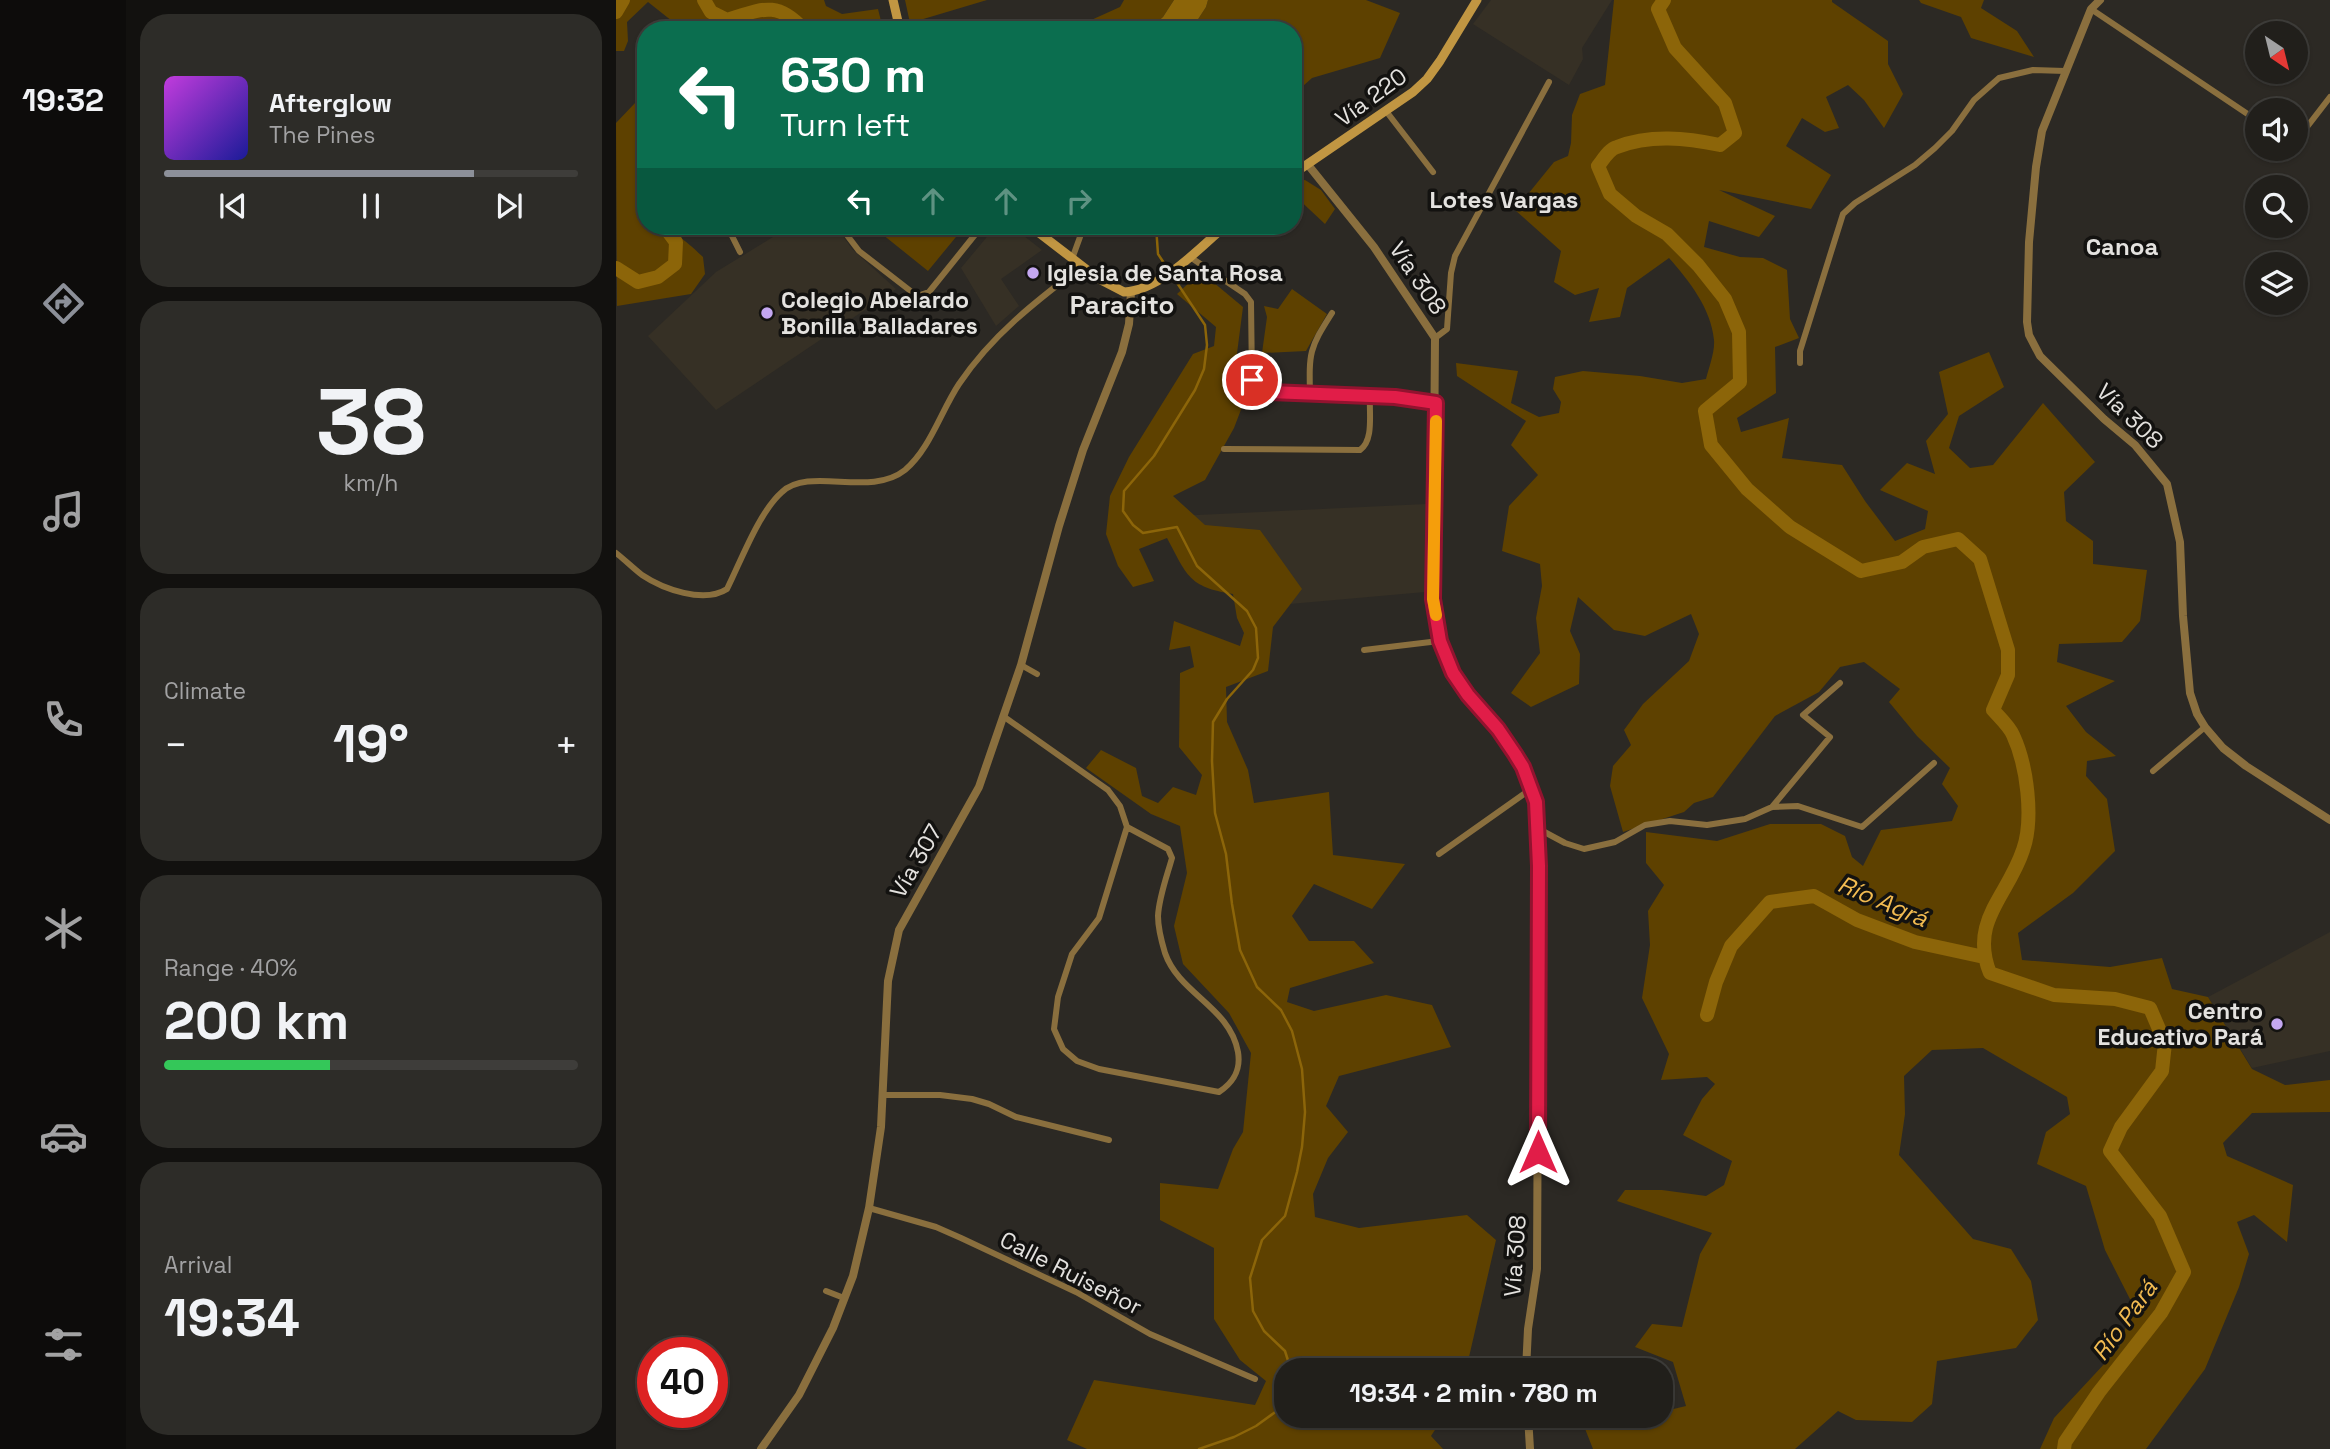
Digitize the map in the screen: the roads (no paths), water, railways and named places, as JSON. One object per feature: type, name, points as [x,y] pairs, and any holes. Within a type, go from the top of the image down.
[{"type":"main road","points":[[893,0],[898,21]]},
{"type":"main road","name":"Vía 220","points":[[1302,169],[1427,79],[1477,0]]},
{"type":"main road","points":[[1041,235],[1082,267],[1118,289],[1131,292],[1145,288],[1177,267],[1215,235]]},
{"type":"street","name":"Vía 308","points":[[2099,0],[2091,9],[2042,131],[2036,167],[2027,293],[2029,335],[2040,356],[2104,419],[2135,445],[2167,484],[2180,542],[2190,694],[2204,727],[2223,748],[2246,766],[2330,820]]},
{"type":"street","points":[[2091,9],[2245,112]]},
{"type":"street","points":[[1800,363],[1800,351],[1843,214],[1855,203],[1925,157],[1952,131],[1974,100],[1999,78],[2033,69],[2065,71]]},
{"type":"street","points":[[1436,338],[1447,329],[1451,273],[1455,256],[1549,82]]},
{"type":"street","points":[[2308,126],[2330,97]]},
{"type":"street","points":[[1386,111],[1433,172]]},
{"type":"street","name":"Vía 308","points":[[1308,166],[1374,247],[1436,338],[1433,599],[1440,641],[1453,673],[1515,754],[1536,802],[1539,866],[1537,1269],[1527,1358]]},
{"type":"street","points":[[731,235],[740,253]]},
{"type":"street","points":[[847,235],[859,251],[917,296],[929,292],[975,235]]},
{"type":"street","points":[[1072,259],[1081,235]]},
{"type":"street","points":[[1191,257],[1245,294],[1251,302],[1252,380],[1258,389],[1310,395],[1395,397],[1436,403]]},
{"type":"street","points":[[616,553],[643,575],[662,585],[692,594],[721,593],[727,589],[768,507],[780,492],[790,485],[805,482],[884,481],[907,468],[921,451],[954,392],[986,347],[1027,308],[1082,267]]},
{"type":"street","name":"Vía 307","points":[[761,1449],[833,1328],[853,1276],[869,1208],[884,1095],[887,981],[899,930],[974,800],[1021,665],[1079,462],[1122,352],[1129,324],[1131,292]]},
{"type":"street","points":[[1310,395],[1309,362],[1312,346],[1332,313]]},
{"type":"street","points":[[1224,449],[1360,450],[1367,445],[1369,437],[1370,398]]},
{"type":"street","points":[[1364,650],[1440,641]]},
{"type":"street","points":[[1021,665],[1037,674]]},
{"type":"street","points":[[1772,807],[1830,737],[1804,715],[1840,683]]},
{"type":"street","points":[[1003,716],[1108,790],[1120,806],[1127,827],[1099,918],[1072,954],[1058,997],[1054,1029],[1063,1049],[1077,1061],[1099,1069],[1219,1092],[1231,1084],[1240,1063],[1235,1037],[1225,1022],[1184,982],[1166,955],[1158,917],[1172,858],[1168,849],[1127,827]]},
{"type":"street","points":[[2153,771],[2204,727]]},
{"type":"street","points":[[1538,828],[1565,843],[1584,849],[1615,842],[1645,825],[1670,821],[1707,825],[1745,819],[1772,807],[1798,806],[1862,827],[1934,763]]},
{"type":"street","points":[[1439,854],[1531,789]]},
{"type":"street","points":[[884,1095],[940,1095],[972,1100],[989,1104],[1016,1117],[1109,1140]]},
{"type":"street","name":"Calle Ruiseñor","points":[[869,1208],[936,1227],[961,1238],[1076,1292],[1150,1334],[1255,1379]]},
{"type":"street","points":[[826,1291],[844,1298]]},
{"type":"street","points":[[1529,1428],[1530,1449]]},
{"type":"waterway","points":[[616,12],[623,0]]},
{"type":"waterway","points":[[704,0],[711,12],[727,20],[769,10],[786,14],[794,21]]},
{"type":"waterway","name":"Río Pará","points":[[1664,0],[1658,9],[1675,48],[1725,103],[1735,133],[1720,145],[1668,138],[1642,140],[1611,150],[1598,166],[1610,194],[1636,216],[1667,234],[1698,265],[1725,299],[1739,332],[1740,382],[1705,411],[1711,445],[1747,489],[1790,527],[1861,571],[1902,562],[1923,547],[1958,539],[1980,559],[2008,650],[2008,675],[1993,710],[2009,728],[2018,747],[2025,776],[2028,808],[2023,850],[1987,923],[1985,955],[1990,973],[2054,995],[2115,999],[2150,1008],[2165,1043],[2162,1071],[2121,1127],[2110,1151],[2160,1216],[2184,1272],[2161,1313],[2099,1392],[2065,1442],[2064,1449]]},
{"type":"waterway","points":[[616,268],[638,282],[658,277],[675,264],[676,242],[671,235]]},
{"type":"waterway","points":[[1157,235],[1158,254],[1205,325],[1207,345],[1204,369],[1195,390],[1154,456],[1124,491],[1123,511],[1143,533],[1177,527],[1197,566],[1247,611],[1256,628],[1258,658],[1253,670],[1227,699],[1213,722],[1212,761],[1215,813],[1226,854],[1240,950],[1257,987],[1281,1010],[1292,1031],[1302,1069],[1305,1112],[1297,1172],[1285,1216],[1262,1240],[1250,1278],[1253,1311],[1264,1331],[1285,1351],[1287,1358]]},
{"type":"waterway","name":"Río Agrá","points":[[1707,1015],[1716,982],[1731,946],[1770,902],[1814,896],[1857,920],[1915,942],[1984,957]]},
{"type":"waterway","points":[[1199,1449],[1234,1437],[1274,1413]]},
{"type":"place","name":"Iglesia de Santa Rosa","points":[[1033,273]]},
{"type":"place","name":"Colegio Abelardo Bonilla Balladares","points":[[767,313]]},
{"type":"place","name":"Centro Educativo Pará","points":[[2277,1024]]},
{"type":"district","name":"Lotes Vargas","points":[[1504,199]]},
{"type":"district","name":"Canoa","points":[[2122,246]]},
{"type":"district","name":"Paracito","points":[[1122,305]]}]
